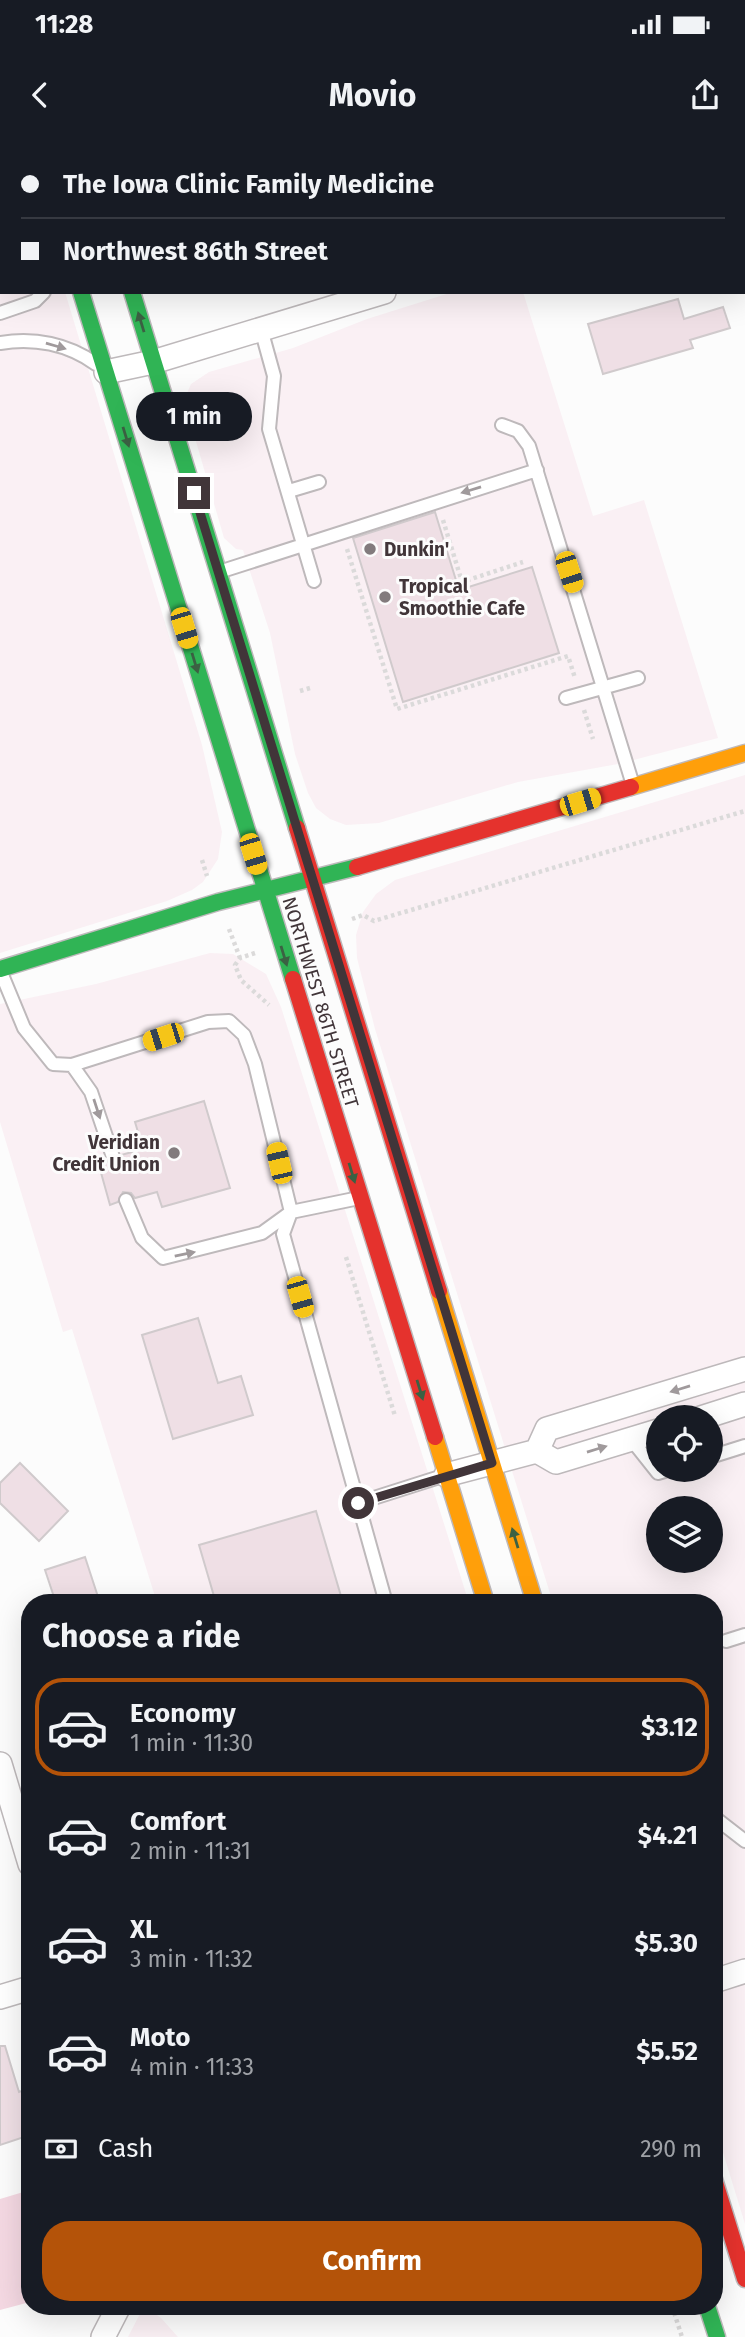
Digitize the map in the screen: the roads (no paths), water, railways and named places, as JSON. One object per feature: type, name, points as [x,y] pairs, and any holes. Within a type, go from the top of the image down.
[{"type":"main road","name":"NORTHWEST 86TH STREET","points":[[82,294],[483,1594]]},
{"type":"main road","name":"NORTHWEST 86TH STREET","points":[[133,294],[532,1594]]},
{"type":"main road","points":[[0,969],[264,890],[313,879],[745,753]]},
{"type":"main road","points":[[723,2208],[745,2279]]},
{"type":"main road","points":[[710,2315],[717,2337]]},
{"type":"street","points":[[106,372],[153,362],[377,294]]},
{"type":"street","points":[[537,1451],[547,1429],[745,1369]]},
{"type":"street","points":[[723,1411],[745,1404]]},
{"type":"street","points":[[446,1475],[537,1451],[556,1462],[646,1435]]},
{"type":"street","points":[[0,1764],[21,1834]]},
{"type":"street","points":[[723,1979],[745,1971]]},
{"type":"street","points":[[0,1997],[21,1991]]},
{"type":"street","points":[[107,2335],[115,2315]]},
{"type":"lane","points":[[0,313],[35,301],[42,294]]},
{"type":"lane","points":[[261,329],[274,376],[269,429],[314,581]]},
{"type":"lane","points":[[0,343],[29,340],[50,343],[86,357],[106,372]]},
{"type":"lane","points":[[502,425],[518,431],[529,446],[633,786]]},
{"type":"lane","points":[[219,572],[304,546],[316,538],[537,470]]},
{"type":"lane","points":[[289,491],[319,482]]},
{"type":"lane","points":[[566,698],[638,678]]},
{"type":"lane","points":[[0,969],[24,1028],[53,1064],[72,1065],[208,1022],[229,1021],[244,1035],[255,1064],[291,1212],[283,1234],[383,1594]]},
{"type":"lane","points":[[72,1065],[92,1092],[113,1157]]},
{"type":"lane","points":[[126,1200],[142,1238],[163,1258],[262,1233],[291,1212],[359,1198]]},
{"type":"lane","points":[[631,1439],[646,1454]]},
{"type":"lane","points":[[723,1453],[745,1446]]},
{"type":"lane","points":[[358,1503],[446,1475]]},
{"type":"lane","points":[[726,1641],[745,1635]]},
{"type":"lane","points":[[723,1824],[745,1841]]},
{"type":"place","name":"Dunkin'","points":[[370,549]]},
{"type":"place","name":"Tropical Smoothie Cafe","points":[[385,597]]},
{"type":"place","name":"Veridian Credit Union","points":[[174,1153]]}]
